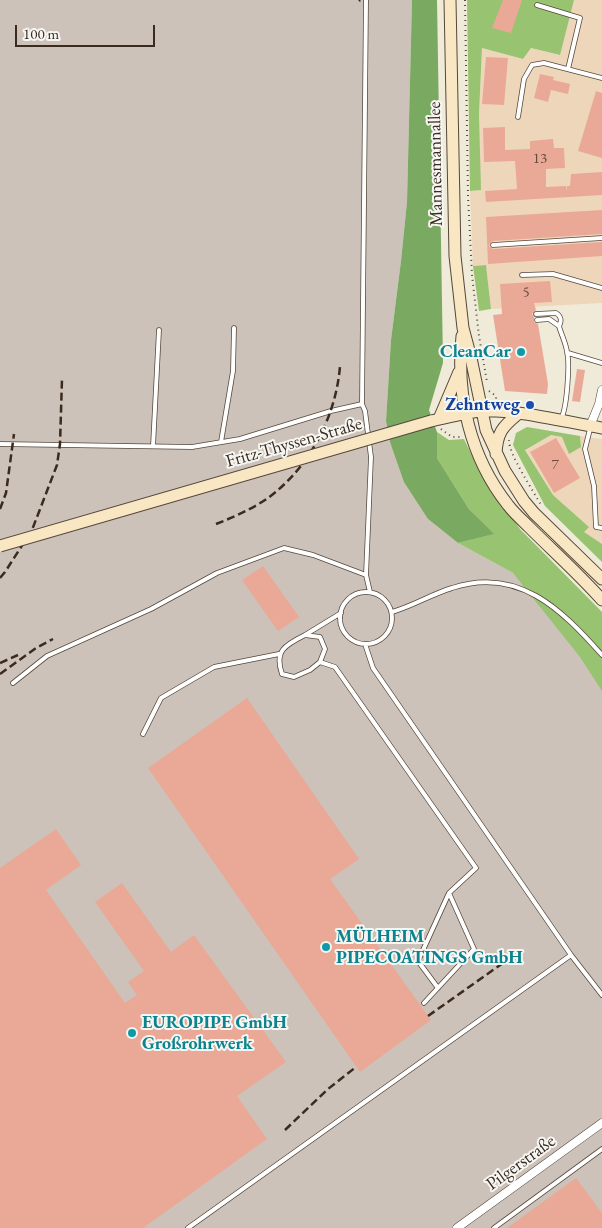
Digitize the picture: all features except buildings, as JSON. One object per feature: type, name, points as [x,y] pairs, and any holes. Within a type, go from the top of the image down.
[{"type":"main road","name":"Mannesmannallee","points":[[450,0],[455,256],[462,328],[459,370],[470,434],[478,456],[493,484],[508,506],[602,600]]},
{"type":"main road","name":"Mannesmannallee","points":[[462,328],[471,358],[488,435],[496,455],[514,487],[534,513],[602,579]]},
{"type":"main road","points":[[435,420],[449,399],[459,370]]},
{"type":"main road","name":"Fritz-Thyssen-Straße","points":[[0,546],[435,420],[466,413],[482,411],[518,414],[596,427]]},
{"type":"main road","points":[[496,455],[497,443],[502,429],[518,414]]},
{"type":"street","points":[[596,427],[602,390]]},
{"type":"street","name":"Pilgerstraße","points":[[457,1228],[602,1123]]},
{"type":"lane","points":[[366,0],[362,404],[365,411],[371,457],[366,575],[370,592]]},
{"type":"lane","points":[[537,4],[580,18],[568,69]]},
{"type":"lane","points":[[518,117],[524,79],[532,65],[544,63],[602,78]]},
{"type":"lane","points":[[493,245],[602,238]]},
{"type":"lane","points":[[522,275],[553,274],[602,288]]},
{"type":"lane","points":[[536,314],[556,313],[561,318],[559,326]]},
{"type":"lane","points":[[537,320],[549,319],[559,326],[568,353],[565,412],[560,421]]},
{"type":"lane","points":[[221,442],[233,371],[234,328]]},
{"type":"lane","points":[[152,446],[159,330]]},
{"type":"lane","points":[[568,353],[602,363]]},
{"type":"lane","points":[[0,444],[192,447],[240,439],[331,411],[362,404]]},
{"type":"lane","points":[[596,427],[587,437],[585,449],[594,486],[596,527],[602,528]]},
{"type":"lane","points":[[13,683],[47,656],[151,609],[217,573],[284,548],[313,555],[366,575]]},
{"type":"lane","points":[[392,612],[409,607],[445,590],[464,585],[487,582],[512,585],[531,592],[549,603],[582,632],[602,654]]},
{"type":"lane","points":[[370,592],[380,596],[389,604],[392,612],[392,622],[389,630],[377,642],[365,644],[356,642],[346,634],[342,626],[341,613],[344,604],[350,597],[358,593],[370,592]]},
{"type":"lane","points":[[143,734],[161,698],[214,667],[279,654],[289,643],[341,613]]},
{"type":"lane","points":[[279,654],[278,664],[282,674],[294,677],[310,670],[320,662],[324,649],[320,637],[305,635]]},
{"type":"lane","points":[[365,644],[374,668],[571,955],[602,995]]},
{"type":"lane","points":[[320,662],[335,667],[476,868],[449,893],[418,961],[438,988]]},
{"type":"lane","points":[[424,1003],[474,949],[449,893]]},
{"type":"lane","points":[[188,1228],[571,955]]},
{"type":"lane","points":[[494,1228],[602,1149]]},
{"type":"path","points":[[465,0],[468,196],[472,275],[479,336],[489,393],[496,396],[496,412]]},
{"type":"path","points":[[502,429],[510,435],[509,444],[512,452],[542,506]]},
{"type":"shaded area","points":[[0,0],[412,0],[407,202],[391,340],[386,421],[390,442],[428,519],[458,543],[513,573],[602,642],[602,1228],[0,1228]]},
{"type":"shaded area","points":[[574,0],[602,0],[602,303],[491,309],[486,265],[473,266],[470,191],[480,190],[479,114],[482,48],[523,59],[531,48],[559,55]]},
{"type":"shaded area","points":[[551,435],[562,437],[581,447],[580,436],[602,439],[602,544],[583,532],[588,526],[553,495],[525,449]]},
{"type":"green space","points":[[412,0],[437,0],[443,363],[429,410],[437,432],[437,458],[469,509],[494,534],[458,543],[428,519],[404,482],[390,442],[386,421],[391,340],[407,202]]},
{"type":"green space","points":[[467,0],[574,0],[560,55],[531,48],[523,59],[482,48],[479,114],[481,190],[470,191]]},
{"type":"green space","points":[[486,265],[491,309],[479,311],[473,266]]},
{"type":"green space","points":[[527,427],[580,436],[581,447],[569,454],[562,437],[551,435],[525,450],[553,495],[589,527],[584,532],[602,544],[602,562],[545,506],[513,445],[516,433]]},
{"type":"green space","points":[[437,432],[449,440],[464,439],[482,476],[520,529],[602,612],[602,691],[580,657],[513,573],[458,543],[493,534],[469,509],[437,458]]},
{"type":"railway","points":[[216,524],[243,513],[262,502],[283,486],[296,472],[318,440],[326,422],[333,404],[340,366]]},
{"type":"railway","points":[[0,578],[32,530],[57,465],[60,444],[62,379]]},
{"type":"railway","points":[[0,509],[6,493],[14,434]]},
{"type":"railway","points":[[0,674],[36,648],[53,639]]},
{"type":"railway","points":[[0,663],[18,655]]},
{"type":"railway","points":[[428,1016],[503,963]]},
{"type":"railway","points":[[285,1130],[328,1089],[356,1067]]},
{"type":"place","name":"CleanCar","points":[[521,352]]},
{"type":"place","name":"Zehntweg","points":[[530,405]]},
{"type":"place","name":"MÜLHEIM PIPECOATINGS GmbH","points":[[326,947]]},
{"type":"place","name":"EUROPIPE GmbH Großrohrwerk","points":[[132,1033]]}]
